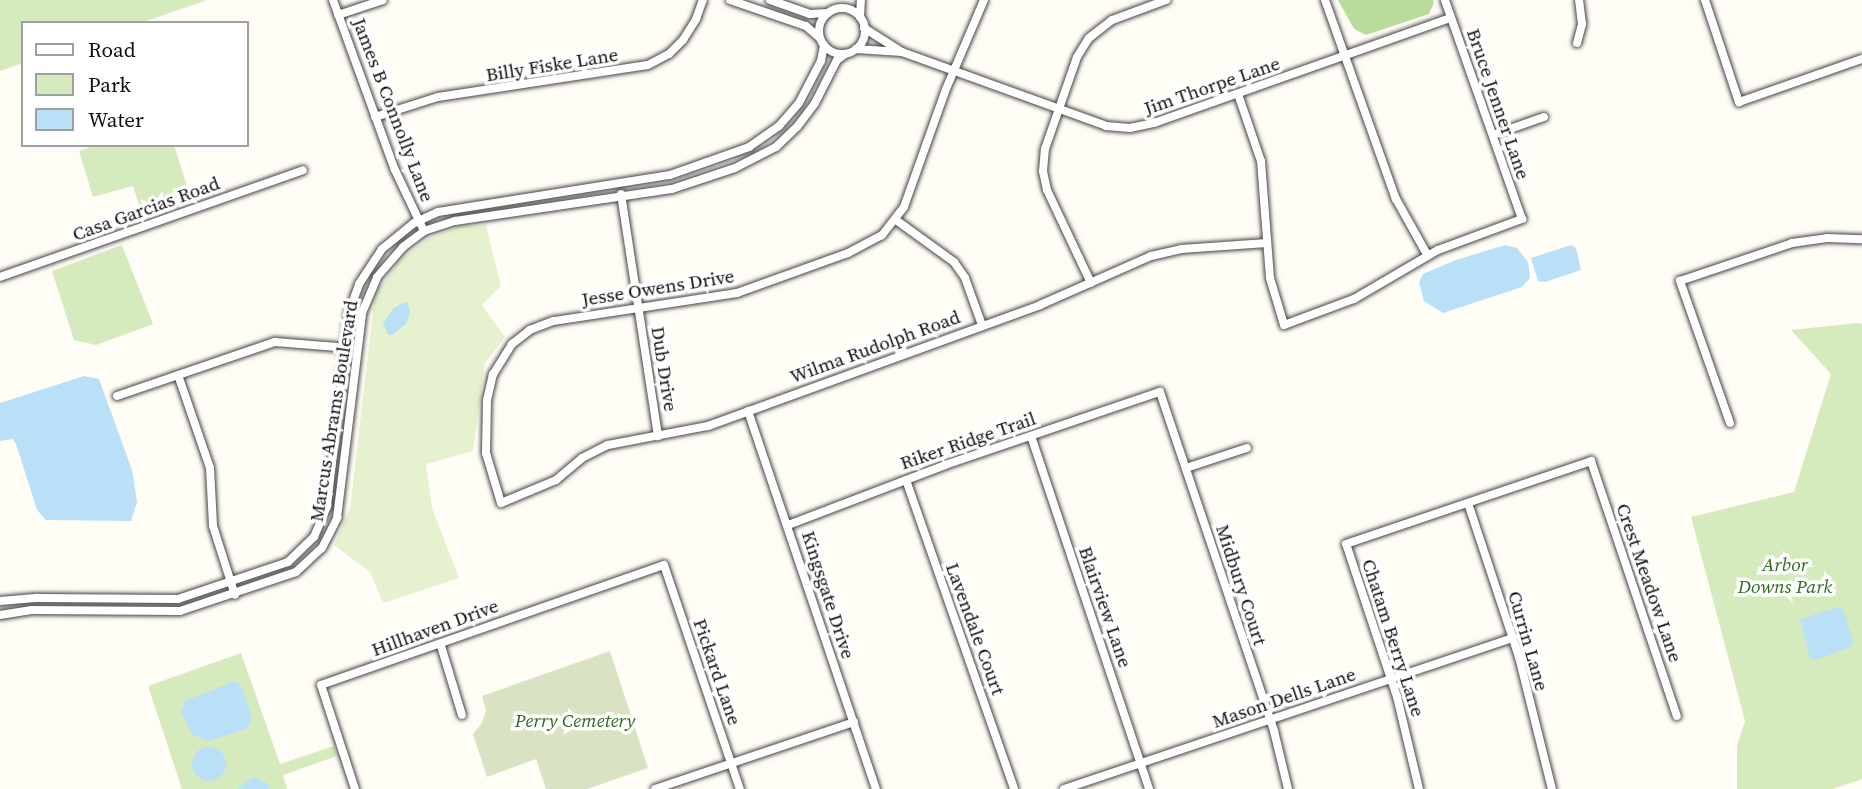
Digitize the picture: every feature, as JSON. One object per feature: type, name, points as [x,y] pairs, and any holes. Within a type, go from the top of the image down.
[{"type":"street","name":"James B Connolly Lane","points":[[333,0],[394,170],[425,232]]},
{"type":"street","points":[[338,15],[383,0]]},
{"type":"street","name":"Billy Fiske Lane","points":[[375,117],[438,97],[649,65],[669,54],[689,33],[703,0]]},
{"type":"street","points":[[730,0],[806,26],[833,52],[845,54],[856,49],[863,40],[861,0]]},
{"type":"street","points":[[770,0],[810,14],[839,9],[850,10],[860,17]]},
{"type":"street","points":[[839,9],[846,0]]},
{"type":"street","name":"Jesse Owens Drive","points":[[501,503],[488,465],[485,429],[489,386],[505,352],[522,336],[542,325],[718,297],[778,279],[867,245],[897,220],[908,197],[954,70],[984,0]]},
{"type":"street","points":[[1091,282],[1051,198],[1043,171],[1045,149],[1077,57],[1094,32],[1112,20],[1166,0]]},
{"type":"street","points":[[1238,93],[1261,161],[1270,278],[1284,325],[1354,299],[1428,256],[1396,199],[1325,0]]},
{"type":"street","name":"Bruce Jenner Lane","points":[[1428,256],[1448,245],[1522,219],[1445,0]]},
{"type":"street","points":[[1577,43],[1582,24],[1579,0]]},
{"type":"street","points":[[1704,0],[1739,102],[1862,59]]},
{"type":"street","points":[[822,42],[820,26],[828,13]]},
{"type":"street","name":"Jim Thorpe Lane","points":[[864,28],[902,52],[1106,126],[1130,128],[1154,123],[1451,18]]},
{"type":"street","name":"Marcus Abrams Boulevard","points":[[0,601],[38,598],[169,600],[288,562],[308,545],[322,524],[327,506],[349,312],[359,284],[382,249],[419,220],[452,209],[689,171],[766,138],[799,103],[821,61],[822,42]]},
{"type":"street","name":"Jim Thorpe Lane","points":[[856,49],[902,52]]},
{"type":"street","name":"Marcus Abrams Boulevard","points":[[0,615],[32,610],[163,613],[194,608],[296,572],[311,561],[332,532],[340,506],[356,349],[365,302],[377,277],[403,247],[425,232],[455,221],[622,196],[695,182],[735,168],[776,146],[810,111],[837,60],[845,54]]},
{"type":"street","points":[[1493,135],[1544,117]]},
{"type":"street","name":"Casa Garcias Road","points":[[0,277],[303,170]]},
{"type":"street","name":"Dub Drive","points":[[620,183],[658,436]]},
{"type":"street","points":[[897,220],[954,261],[965,278],[982,325]]},
{"type":"street","points":[[1730,423],[1680,281],[1792,243],[1827,238],[1862,239]]},
{"type":"street","name":"Wilma Rudolph Road","points":[[501,503],[556,480],[594,451],[624,441],[690,431],[748,411],[1060,297],[1134,262],[1166,252],[1267,243]]},
{"type":"street","points":[[117,396],[275,342],[356,349]]},
{"type":"street","points":[[178,375],[210,468],[213,526],[235,595]]},
{"type":"street","name":"Riker Ridge Trail","points":[[788,525],[906,480],[1160,392]]},
{"type":"street","name":"Midbury Court","points":[[1160,392],[1270,719],[1288,789]]},
{"type":"street","name":"Kingsgate Drive","points":[[748,411],[876,789]]},
{"type":"street","name":"Blairview Lane","points":[[1031,436],[1149,789]]},
{"type":"street","points":[[1186,468],[1247,448]]},
{"type":"street","name":"Chatam Berry Lane","points":[[1419,789],[1392,678],[1346,544],[1591,461]]},
{"type":"street","name":"Crest Meadow Lane","points":[[1591,461],[1677,716]]},
{"type":"street","name":"Lavendale Court","points":[[906,480],[1014,789]]},
{"type":"street","name":"Currin Lane","points":[[1468,503],[1513,638],[1552,789]]},
{"type":"street","name":"Hillhaven Drive","points":[[355,789],[321,685],[441,646],[513,616],[664,565]]},
{"type":"street","name":"Pickard Lane","points":[[664,565],[740,789]]},
{"type":"street","name":"Mason Dells Lane","points":[[1064,789],[1513,638]]},
{"type":"street","points":[[441,646],[462,715]]},
{"type":"street","points":[[655,789],[854,722]]},
{"type":"green space","points":[[0,0],[207,0],[147,21],[21,21],[21,64],[0,71]]},
{"type":"green space","points":[[1338,0],[1433,0],[1434,3],[1429,14],[1366,35],[1354,29]]},
{"type":"green space","points":[[90,147],[175,147],[189,193],[140,208],[133,186],[93,197],[79,151]]},
{"type":"green space","points":[[486,225],[501,286],[482,305],[505,337],[485,363],[473,451],[426,464],[432,508],[459,578],[383,603],[370,572],[334,545],[350,509],[375,295],[399,261],[427,239],[461,226]]},
{"type":"green space","points":[[122,245],[153,324],[96,345],[74,340],[52,271]]},
{"type":"green space","name":"Arbor Downs Park","points":[[1862,324],[1862,779],[1833,789],[1737,789],[1737,746],[1745,721],[1691,517],[1794,492],[1831,374],[1791,330]]},
{"type":"green space","name":"Perry Cemetery","points":[[610,651],[648,768],[587,789],[546,789],[536,759],[487,777],[473,734],[482,723],[486,710],[482,696]]},
{"type":"green space","points":[[241,653],[280,764],[334,746],[337,756],[283,775],[287,789],[182,789],[148,686]]},
{"type":"water","points":[[1505,245],[1517,248],[1528,262],[1530,278],[1522,287],[1443,313],[1424,301],[1419,282],[1423,274],[1456,260]]},
{"type":"water","points":[[1571,245],[1576,248],[1581,270],[1545,282],[1538,281],[1531,258]]},
{"type":"water","points":[[407,301],[410,312],[406,324],[394,334],[388,335],[383,323],[394,308]]},
{"type":"water","points":[[84,376],[99,379],[132,470],[137,502],[131,521],[46,520],[37,510],[16,444],[13,439],[0,441],[0,403]]},
{"type":"water","points":[[1838,607],[1843,609],[1853,641],[1851,647],[1815,660],[1810,658],[1800,619]]},
{"type":"water","points":[[235,681],[242,687],[252,718],[248,728],[209,741],[192,735],[181,712],[185,701]]},
{"type":"water","points":[[209,747],[221,752],[226,764],[221,776],[209,781],[197,776],[192,764],[197,752]]},
{"type":"water","points":[[253,777],[267,783],[269,789],[237,789]]}]
